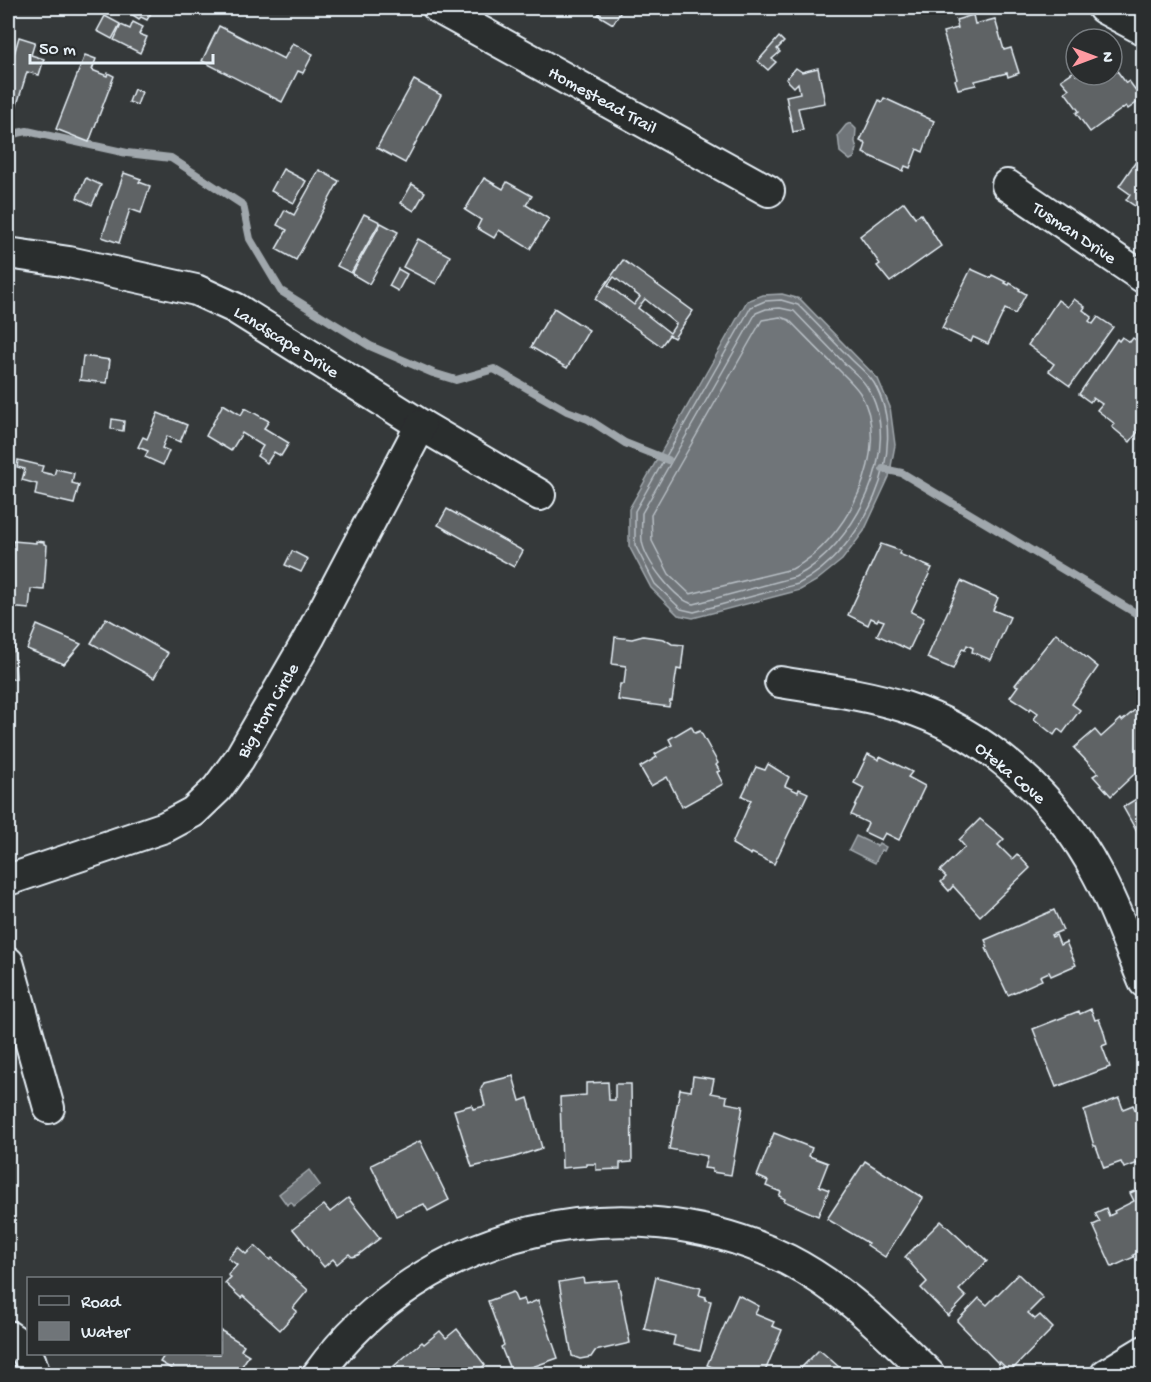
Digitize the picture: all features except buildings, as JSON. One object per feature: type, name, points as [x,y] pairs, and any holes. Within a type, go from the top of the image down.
[{"type":"street","name":"Homestead Trail","points":[[438,8],[769,191]]},
{"type":"street","points":[[1103,8],[1143,30]]},
{"type":"street","name":"Tusman Drive","points":[[1007,185],[1143,278]]},
{"type":"street","name":"Landscape Drive","points":[[8,253],[69,262],[196,290],[235,308],[421,425],[540,495]]},
{"type":"street","name":"Big Horn Circle","points":[[8,880],[165,827],[193,812],[217,789],[239,759],[309,638],[421,425]]},
{"type":"street","name":"Oteka Cove","points":[[780,682],[869,697],[907,708],[940,721],[970,737],[1002,761],[1052,807],[1073,833],[1115,908],[1143,982]]},
{"type":"street","points":[[8,962],[49,1108]]},
{"type":"street","points":[[318,1374],[326,1362],[358,1328],[384,1304],[438,1266],[484,1245],[573,1223],[605,1221],[673,1225],[713,1233],[755,1246],[789,1261],[834,1289],[866,1313],[929,1374]]},
{"type":"street","points":[[8,1336],[27,1352]]},
{"type":"street","points":[[1106,1374],[1143,1351]]},
{"type":"street","points":[[29,1355],[34,1374]]},
{"type":"water","points":[[850,123],[856,129],[857,149],[854,158],[850,160],[840,152],[838,135]]},
{"type":"water","points":[[782,294],[800,299],[878,379],[890,407],[895,445],[889,477],[864,531],[842,560],[816,581],[800,590],[693,618],[678,615],[651,588],[629,546],[629,509],[747,301],[763,295]]},
{"type":"water","points":[[856,836],[877,846],[879,843],[886,847],[884,851],[881,850],[875,863],[849,850]]},
{"type":"water","points":[[309,1170],[320,1185],[294,1206],[291,1202],[287,1205],[279,1194]]},
{"type":"waterway","points":[[8,135],[27,131],[127,153],[171,158],[243,205],[250,239],[281,291],[370,346],[433,373],[456,380],[494,369],[567,411],[588,419],[625,443],[668,460]]},
{"type":"waterway","points":[[883,469],[902,473],[1144,618]]}]
